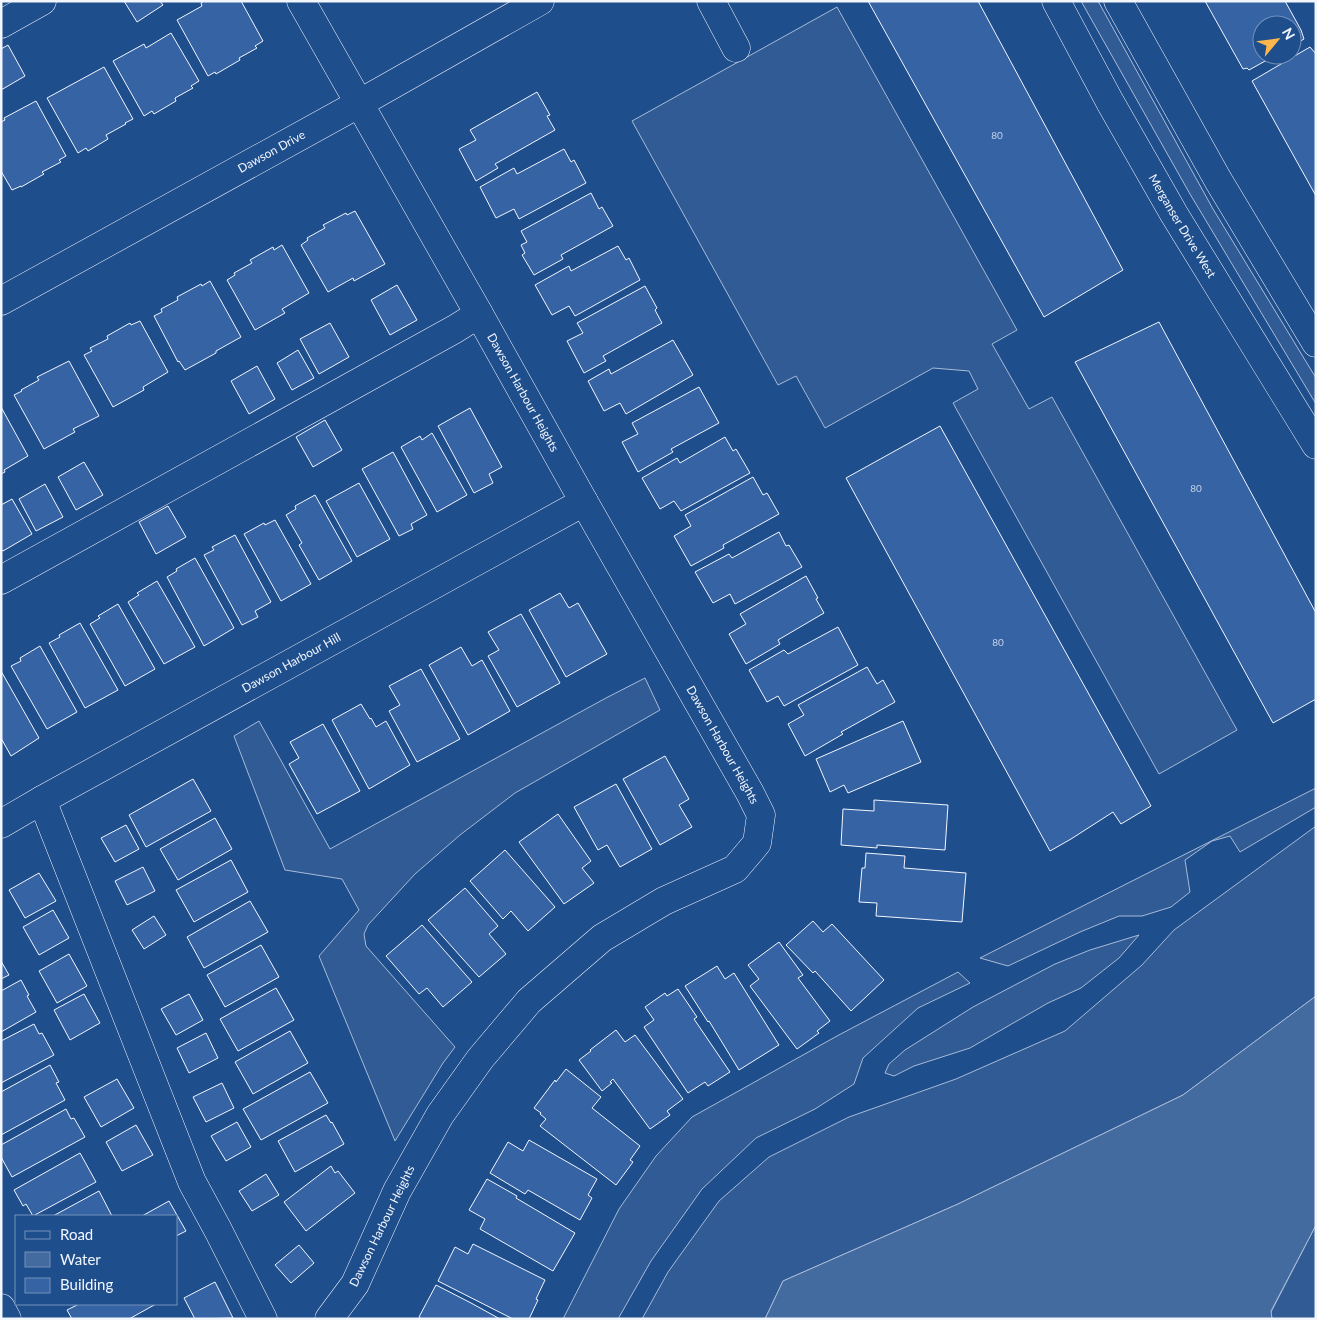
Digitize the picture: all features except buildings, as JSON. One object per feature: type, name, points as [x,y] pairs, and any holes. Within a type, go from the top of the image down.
[{"type":"street","points":[[1,24],[42,1]]},
{"type":"street","name":"Dawson Harbour Heights","points":[[301,1],[750,792],[761,815],[757,843],[735,869],[664,901],[602,938],[529,1002],[480,1059],[440,1115],[396,1191],[355,1284],[330,1319]]},
{"type":"street","name":"Dawson Drive","points":[[1,302],[360,104],[540,1]]},
{"type":"street","points":[[711,1],[736,48]]},
{"type":"street","name":"Merganser Drive West","points":[[1056,1],[1174,214],[1316,445]]},
{"type":"street","points":[[1118,1],[1218,180],[1316,343]]},
{"type":"street","points":[[1,580],[479,314]]},
{"type":"street","name":"Dawson Harbour Hill","points":[[1,824],[584,502]]},
{"type":"street","points":[[42,800],[192,1182],[263,1319]]},
{"type":"street","points":[[1,1308],[7,1319]]},
{"type":"shaded area","points":[[1081,1],[1098,1],[1213,209],[1316,378],[1316,404],[1190,194]]},
{"type":"shaded area","points":[[837,7],[1017,330],[992,344],[1029,409],[1052,397],[1237,730],[1159,774],[953,403],[978,389],[969,371],[933,368],[825,428],[796,376],[778,385],[632,121]]},
{"type":"shaded area","points":[[645,678],[660,710],[515,793],[460,835],[415,874],[368,925],[364,934],[366,946],[455,1047],[443,1063],[395,1141],[319,956],[359,910],[342,879],[285,870],[234,736],[259,721],[330,849]]},
{"type":"shaded area","points":[[1316,788],[1316,807],[1240,852],[1230,836],[1212,841],[1185,860],[1190,892],[1171,907],[1142,916],[1119,916],[1008,966],[980,958]]},
{"type":"shaded area","points":[[1316,826],[1316,996],[1183,1095],[958,1204],[783,1281],[765,1319],[642,1319],[668,1272],[719,1201],[769,1157],[849,1117],[956,1079],[1065,1031],[1142,965],[1174,930]]},
{"type":"shaded area","points":[[1139,935],[1119,958],[1081,988],[1048,1003],[970,1048],[914,1066],[894,1076],[885,1073],[889,1064],[905,1050],[973,1007],[1055,964],[1090,950]]},
{"type":"shaded area","points":[[958,972],[970,983],[918,1008],[863,1058],[854,1084],[815,1109],[756,1138],[702,1189],[651,1261],[618,1319],[563,1319],[619,1209],[656,1156],[692,1117],[837,1036]]},
{"type":"shaded area","points":[[1316,1225],[1316,1319],[1272,1319],[1271,1312]]},
{"type":"water","points":[[1316,996],[1316,1225],[1271,1311],[1272,1319],[765,1319],[783,1281],[958,1204],[1183,1095]]}]
